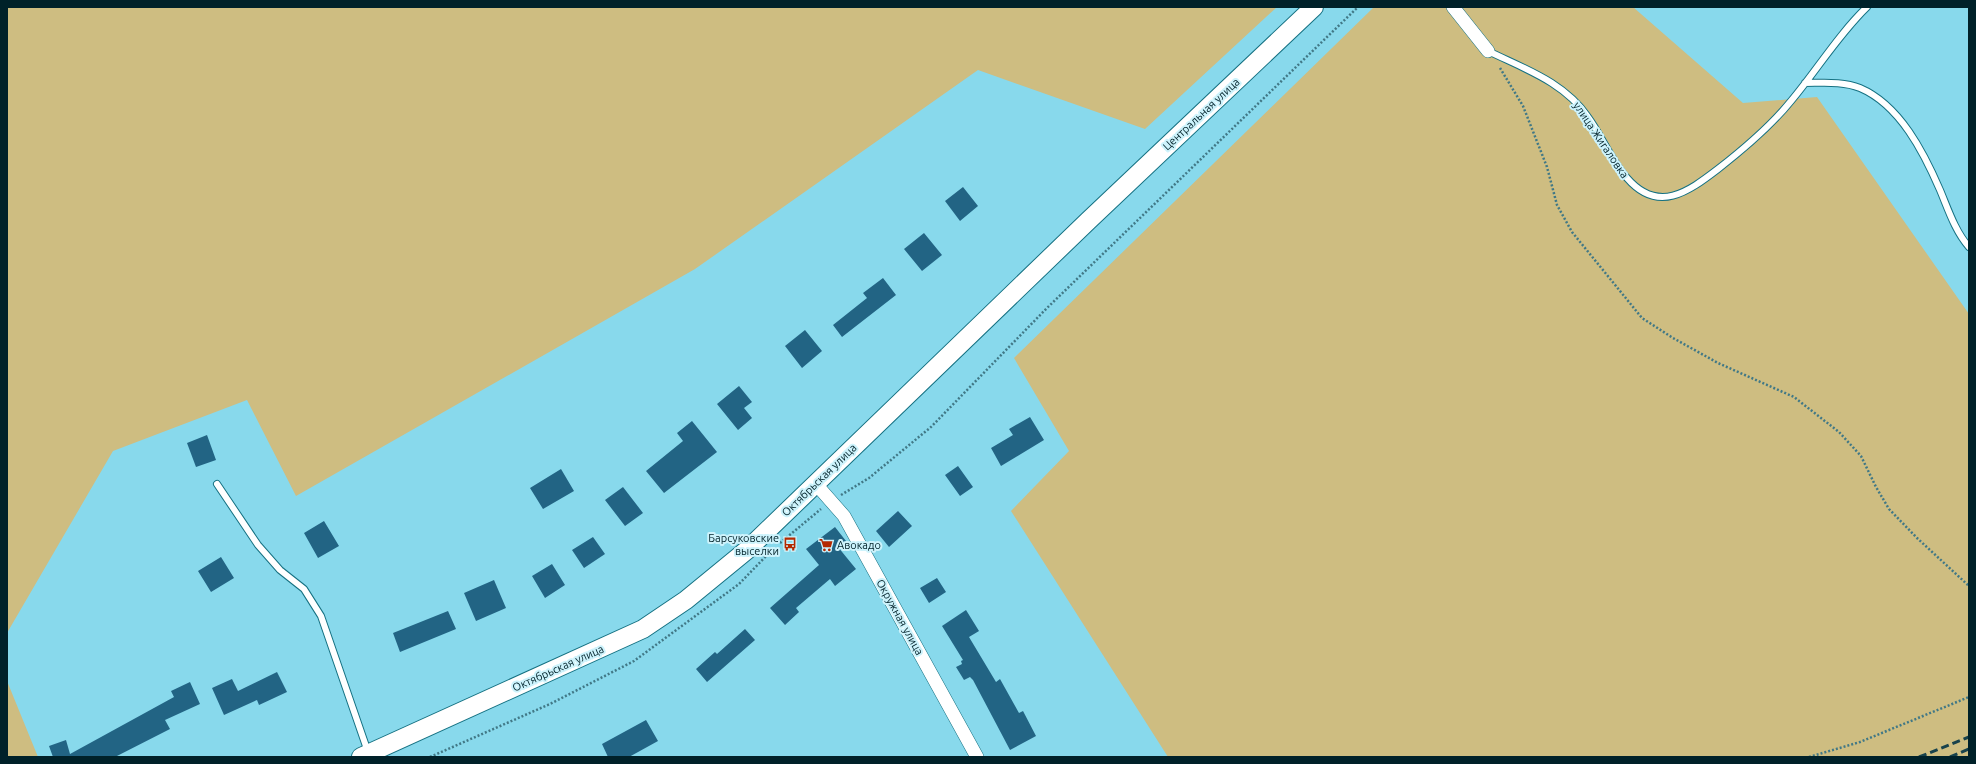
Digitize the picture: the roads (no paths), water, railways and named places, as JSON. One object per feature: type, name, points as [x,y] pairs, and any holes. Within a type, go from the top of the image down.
[{"type":"main road","name":"Центральная улица","points":[[1088,221],[1314,7]]},
{"type":"main road","name":"Октябрьская улица","points":[[365,755],[643,629],[686,600],[747,550],[1088,221]]},
{"type":"street","name":"улица Жигаловка","points":[[1453,7],[1488,51]]},
{"type":"street","name":"Окружная улица","points":[[815,483],[844,516],[977,757]]},
{"type":"lane","name":"улица Жигаловка","points":[[1488,51],[1551,81],[1567,93],[1588,117],[1626,178],[1642,192],[1657,197],[1668,197],[1683,192],[1703,180],[1745,148],[1777,118],[1838,38],[1867,7]]},
{"type":"lane","points":[[1805,83],[1854,86],[1872,95],[1889,109],[1904,125],[1919,148],[1934,176],[1960,236],[1969,247]]},
{"type":"lane","points":[[217,484],[258,545],[280,570],[304,589],[321,616],[365,755]]},
{"type":"railway","points":[[1919,757],[1969,737]]},
{"type":"railway","points":[[1950,757],[1969,749]]},
{"type":"place","name":"Барсуковские выселки","points":[[790,544]]},
{"type":"place","name":"Авокадо","points":[[826,545]]}]
